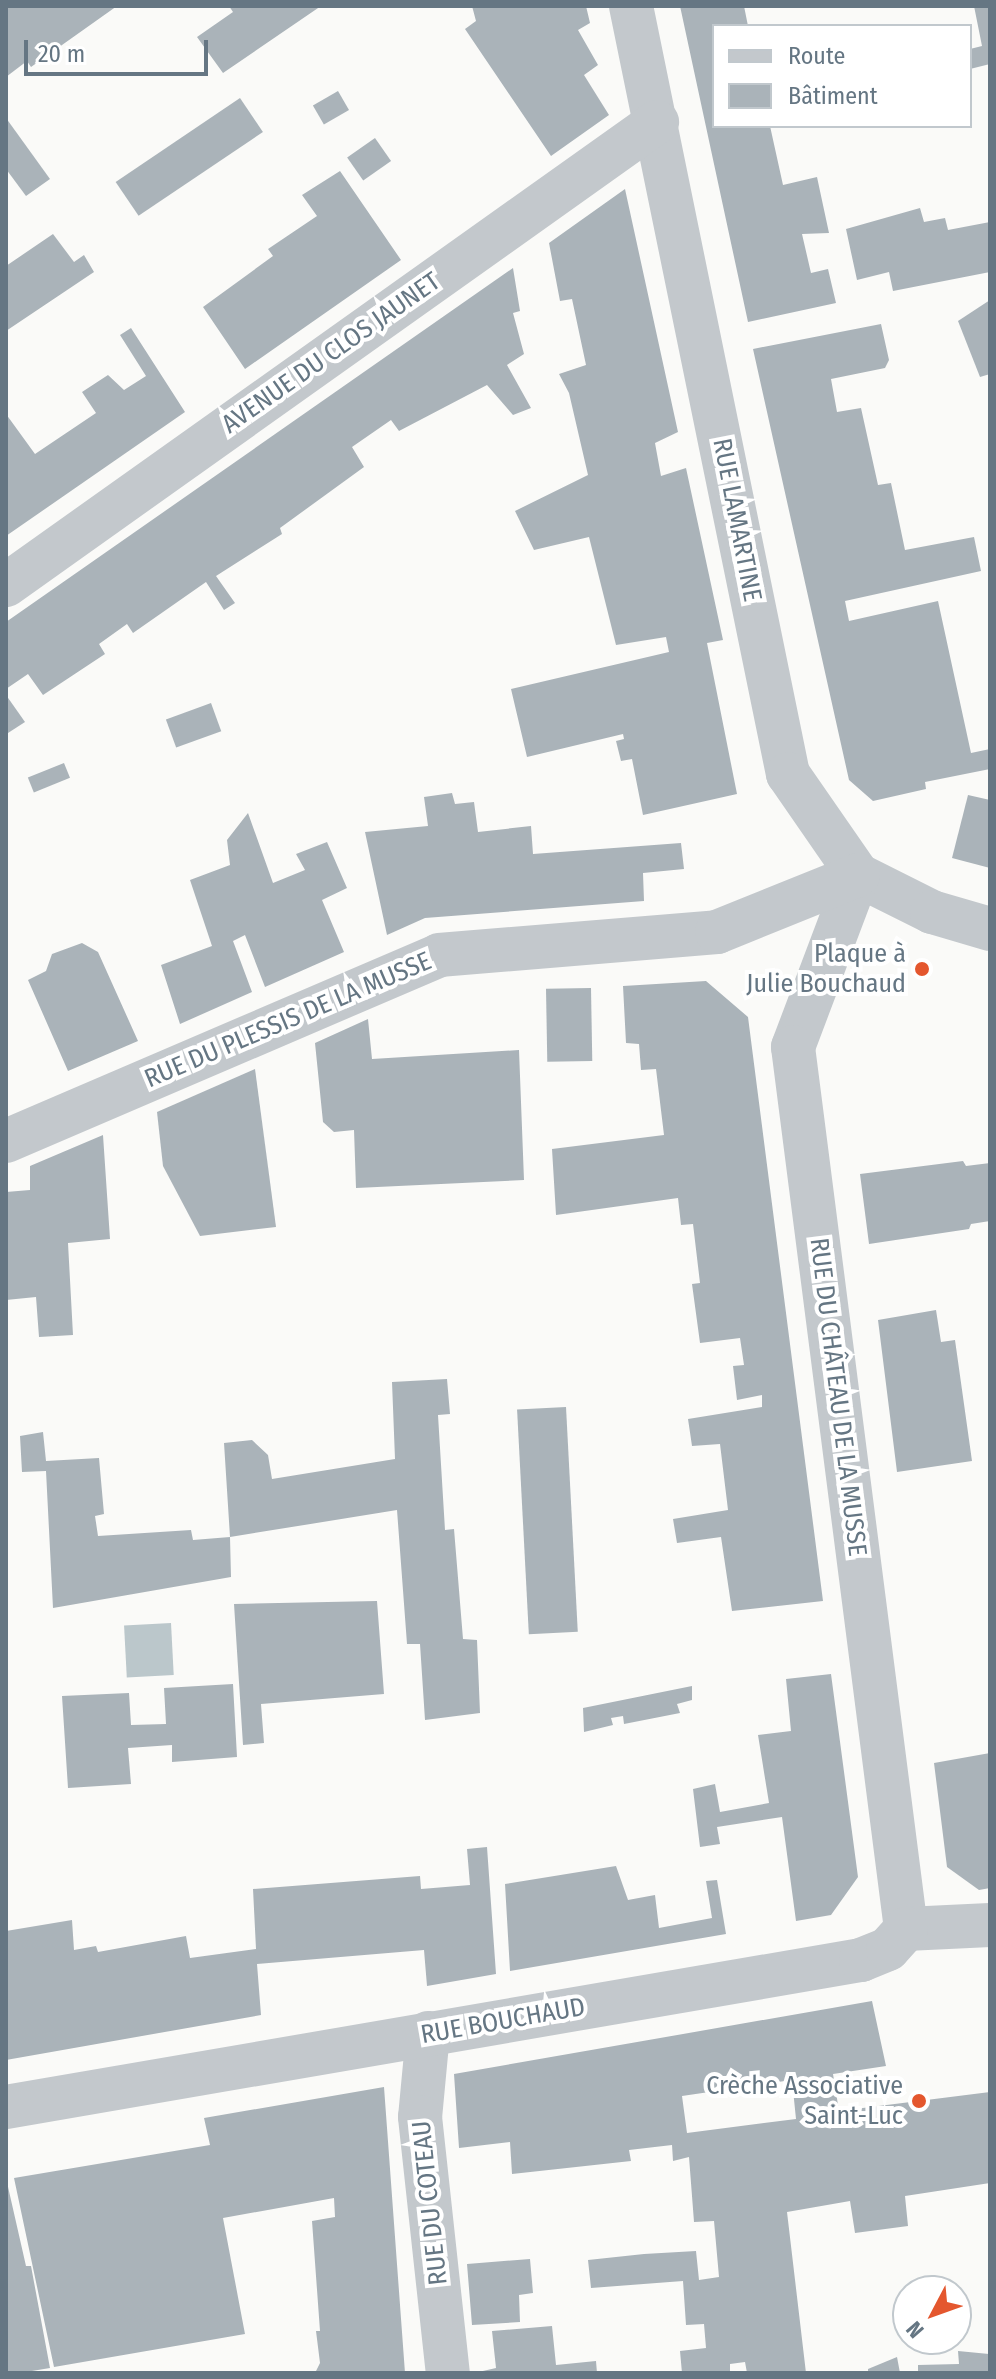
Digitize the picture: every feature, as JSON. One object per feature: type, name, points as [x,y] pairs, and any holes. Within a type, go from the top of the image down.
[{"type":"street","name":"RUE LAMARTINE","points":[[631,6],[788,774],[858,875],[932,912],[990,929]]},
{"type":"street","name":"AVENUE DU CLOS JAUNET","points":[[6,585],[657,122]]},
{"type":"street","name":"RUE DU PLESSIS DE LA MUSSE","points":[[6,1141],[439,955],[717,932],[858,875]]},
{"type":"street","name":"RUE DU CHÂTEAU DE LA MUSSE","points":[[858,875],[793,1047],[906,1929]]},
{"type":"street","points":[[906,1929],[990,1925]]},
{"type":"street","name":"RUE BOUCHAUD","points":[[6,2107],[861,1960],[888,1949],[906,1929]]},
{"type":"street","name":"RUE DU COTEAU","points":[[428,2033],[420,2117],[448,2373]]},
{"type":"shaded area","points":[[171,1623],[174,1675],[127,1677],[124,1625]]},
{"type":"building","points":[[6,6],[117,6],[31,67],[27,61],[6,77]]},
{"type":"building","points":[[229,6],[321,6],[223,73],[197,37],[233,12]]},
{"type":"building","points":[[472,6],[586,6],[590,23],[578,30],[598,65],[584,75],[609,115],[551,156],[465,29],[476,21]]},
{"type":"building","points":[[680,6],[744,6],[748,24],[712,24],[712,128],[770,128],[783,185],[817,177],[829,233],[802,234],[811,273],[828,269],[836,303],[748,322]]},
{"type":"building","points":[[974,6],[990,6],[990,64],[972,68],[972,48],[982,46]]},
{"type":"building","points":[[338,91],[349,110],[324,125],[313,106]]},
{"type":"building","points":[[240,98],[263,132],[139,216],[116,182]]},
{"type":"building","points":[[6,118],[50,179],[26,196],[6,169]]},
{"type":"building","points":[[375,138],[391,161],[363,180],[347,158]]},
{"type":"building","points":[[340,171],[401,260],[245,369],[203,307],[273,256],[268,249],[317,216],[302,195]]},
{"type":"building","points":[[625,189],[678,432],[655,443],[661,476],[686,468],[723,640],[707,643],[737,794],[643,815],[632,759],[621,761],[616,741],[624,739],[623,734],[527,757],[511,689],[669,652],[666,637],[616,645],[589,537],[534,550],[515,511],[588,475],[569,393],[559,374],[586,365],[572,299],[560,301],[549,243]]},
{"type":"building","points":[[920,208],[924,222],[945,218],[948,230],[990,222],[990,272],[893,291],[889,272],[857,280],[846,229]]},
{"type":"building","points":[[53,234],[74,262],[84,255],[94,272],[6,331],[6,266]]},
{"type":"building","points":[[513,268],[520,311],[513,313],[524,354],[507,365],[531,408],[513,415],[487,385],[399,431],[391,420],[352,447],[364,467],[280,528],[282,534],[216,576],[235,603],[224,610],[206,582],[133,633],[127,624],[99,644],[105,654],[43,695],[28,674],[6,689],[6,622]]},
{"type":"building","points":[[990,300],[990,374],[980,377],[958,321]]},
{"type":"building","points":[[881,324],[889,360],[885,368],[831,379],[837,412],[861,408],[878,485],[891,483],[905,550],[974,537],[981,571],[845,601],[849,621],[938,601],[971,753],[990,749],[990,769],[925,782],[926,789],[873,801],[849,780],[753,349]]},
{"type":"building","points":[[131,328],[185,412],[6,536],[6,414],[35,454],[96,413],[82,392],[108,375],[124,390],[146,376],[120,335]]},
{"type":"building","points":[[6,695],[25,722],[8,733],[6,731]]},
{"type":"building","points":[[211,703],[221,731],[176,748],[166,719]]},
{"type":"building","points":[[64,763],[70,778],[34,792],[28,778]]},
{"type":"building","points":[[452,793],[455,804],[474,802],[478,832],[531,826],[533,854],[681,843],[684,869],[643,873],[644,901],[425,918],[387,935],[365,832],[428,826],[424,797]]},
{"type":"building","points":[[968,795],[990,800],[990,868],[952,858]]},
{"type":"building","points":[[248,813],[273,883],[305,870],[296,854],[327,842],[347,888],[322,900],[344,952],[265,987],[245,935],[233,941],[252,992],[180,1024],[161,965],[212,946],[190,880],[230,865],[227,840]]},
{"type":"building","points":[[82,943],[98,952],[138,1041],[68,1071],[28,980],[46,971],[52,954]]},
{"type":"building","points":[[706,981],[748,1017],[823,1601],[732,1611],[721,1537],[677,1543],[673,1519],[728,1510],[720,1444],[692,1446],[688,1419],[762,1407],[762,1395],[737,1400],[733,1366],[744,1365],[740,1338],[700,1343],[692,1284],[700,1283],[693,1224],[681,1225],[678,1198],[556,1215],[552,1149],[664,1135],[656,1069],[641,1070],[639,1044],[626,1043],[623,986]]},
{"type":"building","points":[[591,988],[592,1061],[547,1062],[546,989]]},
{"type":"building","points":[[368,1019],[372,1059],[519,1050],[524,1180],[356,1188],[354,1130],[334,1132],[323,1122],[315,1043]]},
{"type":"building","points":[[255,1069],[276,1227],[200,1236],[163,1166],[157,1112]]},
{"type":"building","points":[[103,1135],[110,1239],[68,1243],[73,1335],[39,1337],[36,1297],[6,1300],[6,1192],[30,1190],[30,1166]]},
{"type":"building","points":[[963,1161],[966,1166],[990,1163],[990,1221],[971,1224],[969,1229],[869,1244],[860,1174]]},
{"type":"building","points":[[936,1310],[941,1342],[955,1340],[972,1461],[897,1472],[878,1320]]},
{"type":"building","points":[[447,1379],[450,1414],[438,1415],[445,1530],[454,1529],[463,1639],[477,1640],[480,1713],[425,1720],[420,1644],[407,1644],[397,1510],[230,1537],[224,1443],[252,1440],[268,1455],[272,1479],[395,1459],[392,1382]]},
{"type":"building","points":[[566,1407],[578,1632],[529,1634],[517,1410]]},
{"type":"building","points":[[43,1432],[46,1461],[99,1458],[104,1514],[95,1516],[98,1536],[191,1530],[193,1540],[230,1537],[231,1577],[53,1608],[46,1471],[22,1472],[20,1436]]},
{"type":"building","points":[[377,1601],[384,1694],[261,1704],[264,1743],[243,1745],[234,1604]]},
{"type":"building","points":[[831,1674],[858,1877],[831,1915],[796,1921],[782,1817],[717,1827],[720,1844],[700,1847],[693,1789],[715,1784],[720,1812],[769,1803],[758,1735],[791,1731],[786,1679]]},
{"type":"building","points":[[233,1684],[237,1757],[172,1762],[172,1745],[128,1748],[131,1784],[68,1788],[62,1696],[129,1693],[131,1725],[166,1724],[164,1688]]},
{"type":"building","points":[[692,1686],[692,1700],[677,1704],[680,1713],[624,1724],[623,1716],[611,1718],[613,1725],[584,1732],[583,1708]]},
{"type":"building","points":[[990,1753],[990,1888],[979,1890],[947,1867],[934,1763]]},
{"type":"building","points":[[487,1847],[496,1974],[427,1986],[424,1950],[257,1964],[261,2015],[6,2060],[6,1931],[72,1920],[74,1950],[96,1946],[98,1952],[186,1936],[190,1958],[256,1949],[253,1889],[420,1876],[421,1889],[470,1885],[467,1849]]},
{"type":"building","points":[[616,1866],[628,1900],[655,1895],[659,1928],[712,1918],[706,1881],[717,1880],[726,1934],[510,1971],[505,1884]]},
{"type":"building","points":[[872,2001],[886,2066],[833,2074],[839,2111],[990,2092],[990,2183],[905,2196],[908,2226],[855,2233],[850,2201],[787,2212],[806,2373],[747,2373],[745,2362],[730,2364],[730,2373],[682,2373],[680,2351],[706,2348],[704,2324],[686,2325],[683,2281],[591,2288],[588,2260],[696,2251],[699,2280],[719,2277],[714,2221],[694,2222],[689,2157],[673,2161],[672,2145],[629,2150],[631,2161],[512,2174],[510,2142],[459,2148],[454,2074]],"holes":[[[792,2080],[796,2119],[687,2133],[682,2096]]]},
{"type":"building","points":[[384,2087],[405,2373],[315,2373],[320,2363],[316,2331],[320,2331],[312,2221],[335,2217],[334,2198],[223,2218],[245,2334],[54,2367],[14,2178],[210,2145],[204,2118]]},
{"type":"building","points":[[6,2178],[26,2266],[31,2266],[50,2368],[20,2373],[6,2373]]},
{"type":"building","points":[[530,2259],[533,2293],[519,2295],[520,2322],[472,2325],[467,2264]]},
{"type":"building","points":[[552,2326],[556,2365],[596,2361],[597,2373],[474,2373],[496,2368],[492,2331]]},
{"type":"building","points":[[989,2354],[990,2373],[918,2373],[918,2365],[959,2364],[958,2355]]},
{"type":"building","points":[[897,2357],[900,2373],[868,2373],[868,2369]]},
{"type":"place","name":"Plaque à Julie Bouchaud","points":[[922,969]]},
{"type":"place","name":"Crèche Associative Saint-Luc","points":[[919,2101]]}]
